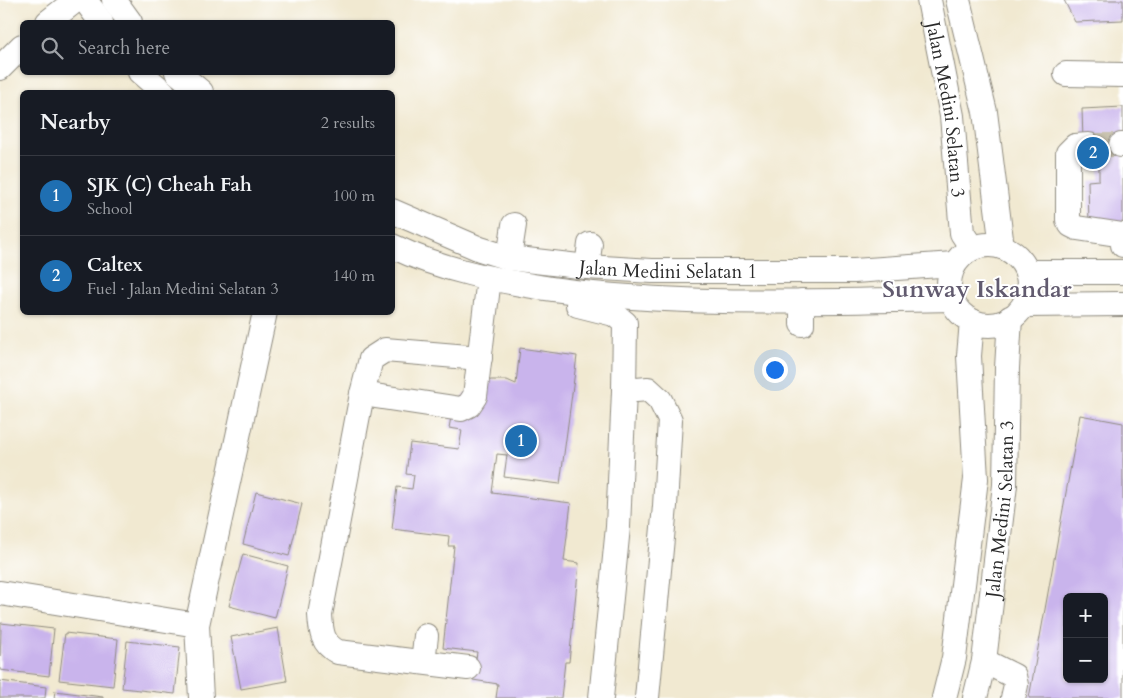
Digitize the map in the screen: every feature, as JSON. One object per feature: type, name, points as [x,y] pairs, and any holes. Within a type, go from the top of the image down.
[{"type":"street","points":[[51,20],[76,0]]},
{"type":"street","points":[[84,0],[99,20]]},
{"type":"street","points":[[114,0],[129,20]]},
{"type":"street","name":"Jalan Medini Selatan 3","points":[[929,0],[952,116],[962,232],[972,248]]},
{"type":"street","name":"Jalan Medini Selatan 3","points":[[958,0],[985,112],[1002,247]]},
{"type":"street","points":[[0,68],[20,48]]},
{"type":"street","points":[[1066,74],[1123,75]]},
{"type":"street","points":[[143,75],[161,90]]},
{"type":"street","points":[[181,75],[199,90]]},
{"type":"street","points":[[1089,145],[1075,146],[1068,153],[1068,220],[1071,225],[1077,228],[1123,234],[1123,245]]},
{"type":"street","name":"Jalan Medini Selatan 1","points":[[395,212],[480,250],[509,258],[589,255],[652,270],[854,271],[954,264]]},
{"type":"street","points":[[509,258],[514,226]]},
{"type":"street","points":[[1017,312],[1029,288],[1027,272],[1017,256],[1002,247],[986,244],[972,248],[962,255],[954,264],[949,282],[952,299],[960,312],[972,321],[996,324],[1017,312],[1123,304]]},
{"type":"street","name":"Jalan Medini Selatan 1","points":[[395,248],[412,256],[489,278],[574,292],[662,299],[802,301],[952,299]]},
{"type":"street","points":[[1027,272],[1123,272]]},
{"type":"street","points":[[362,394],[461,409],[469,405],[475,396],[489,278]]},
{"type":"street","points":[[574,292],[574,304],[614,314],[624,323],[624,391],[618,527],[601,698]]},
{"type":"street","points":[[802,301],[802,324]]},
{"type":"street","name":"Jalan Medini Selatan 3","points":[[974,698],[984,661],[1005,485],[1007,368],[1017,312]]},
{"type":"street","points":[[201,698],[196,625],[264,315]]},
{"type":"street","name":"Jalan Medini Selatan 3","points":[[944,698],[954,658],[976,479],[968,356],[972,321]]},
{"type":"street","points":[[468,668],[338,652],[330,647],[321,630],[322,596],[362,394],[371,360],[385,350],[480,358]]},
{"type":"street","points":[[624,391],[648,389],[660,400],[670,420],[665,506],[647,698]]},
{"type":"street","points":[[0,593],[196,625]]},
{"type":"street","points":[[423,662],[426,636]]},
{"type":"street","points":[[984,661],[1014,676],[1016,685],[1013,698]]},
{"type":"building","points":[[1064,0],[1123,0],[1123,20],[1075,22]]},
{"type":"building","points":[[1123,107],[1123,142],[1083,141],[1082,109]]},
{"type":"building","points":[[1099,149],[1123,149],[1123,225],[1089,225],[1088,181],[1099,180]]},
{"type":"building","points":[[520,348],[577,356],[560,484],[504,477],[507,455],[497,454],[492,493],[571,503],[564,561],[579,563],[569,662],[565,662],[561,698],[496,698],[498,684],[473,680],[477,652],[443,648],[454,546],[448,546],[449,536],[392,529],[397,487],[412,489],[414,475],[406,474],[410,443],[459,449],[462,430],[449,428],[453,406],[476,384],[491,380],[507,380],[516,384]]},
{"type":"building","points":[[1080,415],[1123,423],[1123,698],[1029,698]]},
{"type":"building","points":[[256,492],[302,504],[289,556],[243,544]]},
{"type":"building","points":[[243,554],[288,566],[275,618],[229,606]]},
{"type":"building","points":[[1,623],[54,629],[49,676],[0,670]]},
{"type":"building","points":[[278,628],[287,681],[241,689],[231,637]]},
{"type":"building","points":[[65,633],[118,639],[113,686],[59,680]]},
{"type":"building","points":[[127,641],[180,647],[175,694],[122,688]]},
{"type":"building","points":[[0,681],[46,687],[45,698],[0,698]]},
{"type":"building","points":[[55,691],[103,697],[103,698],[54,698]]},
{"type":"tunnel","points":[[1089,145],[1121,145]]},
{"type":"place","name":"Caltex","points":[[1093,153]]},
{"type":"place","name":"SJK (C) Cheah Fah","points":[[521,441]]},
{"type":"district","name":"Sunway Iskandar","points":[[977,289]]}]
